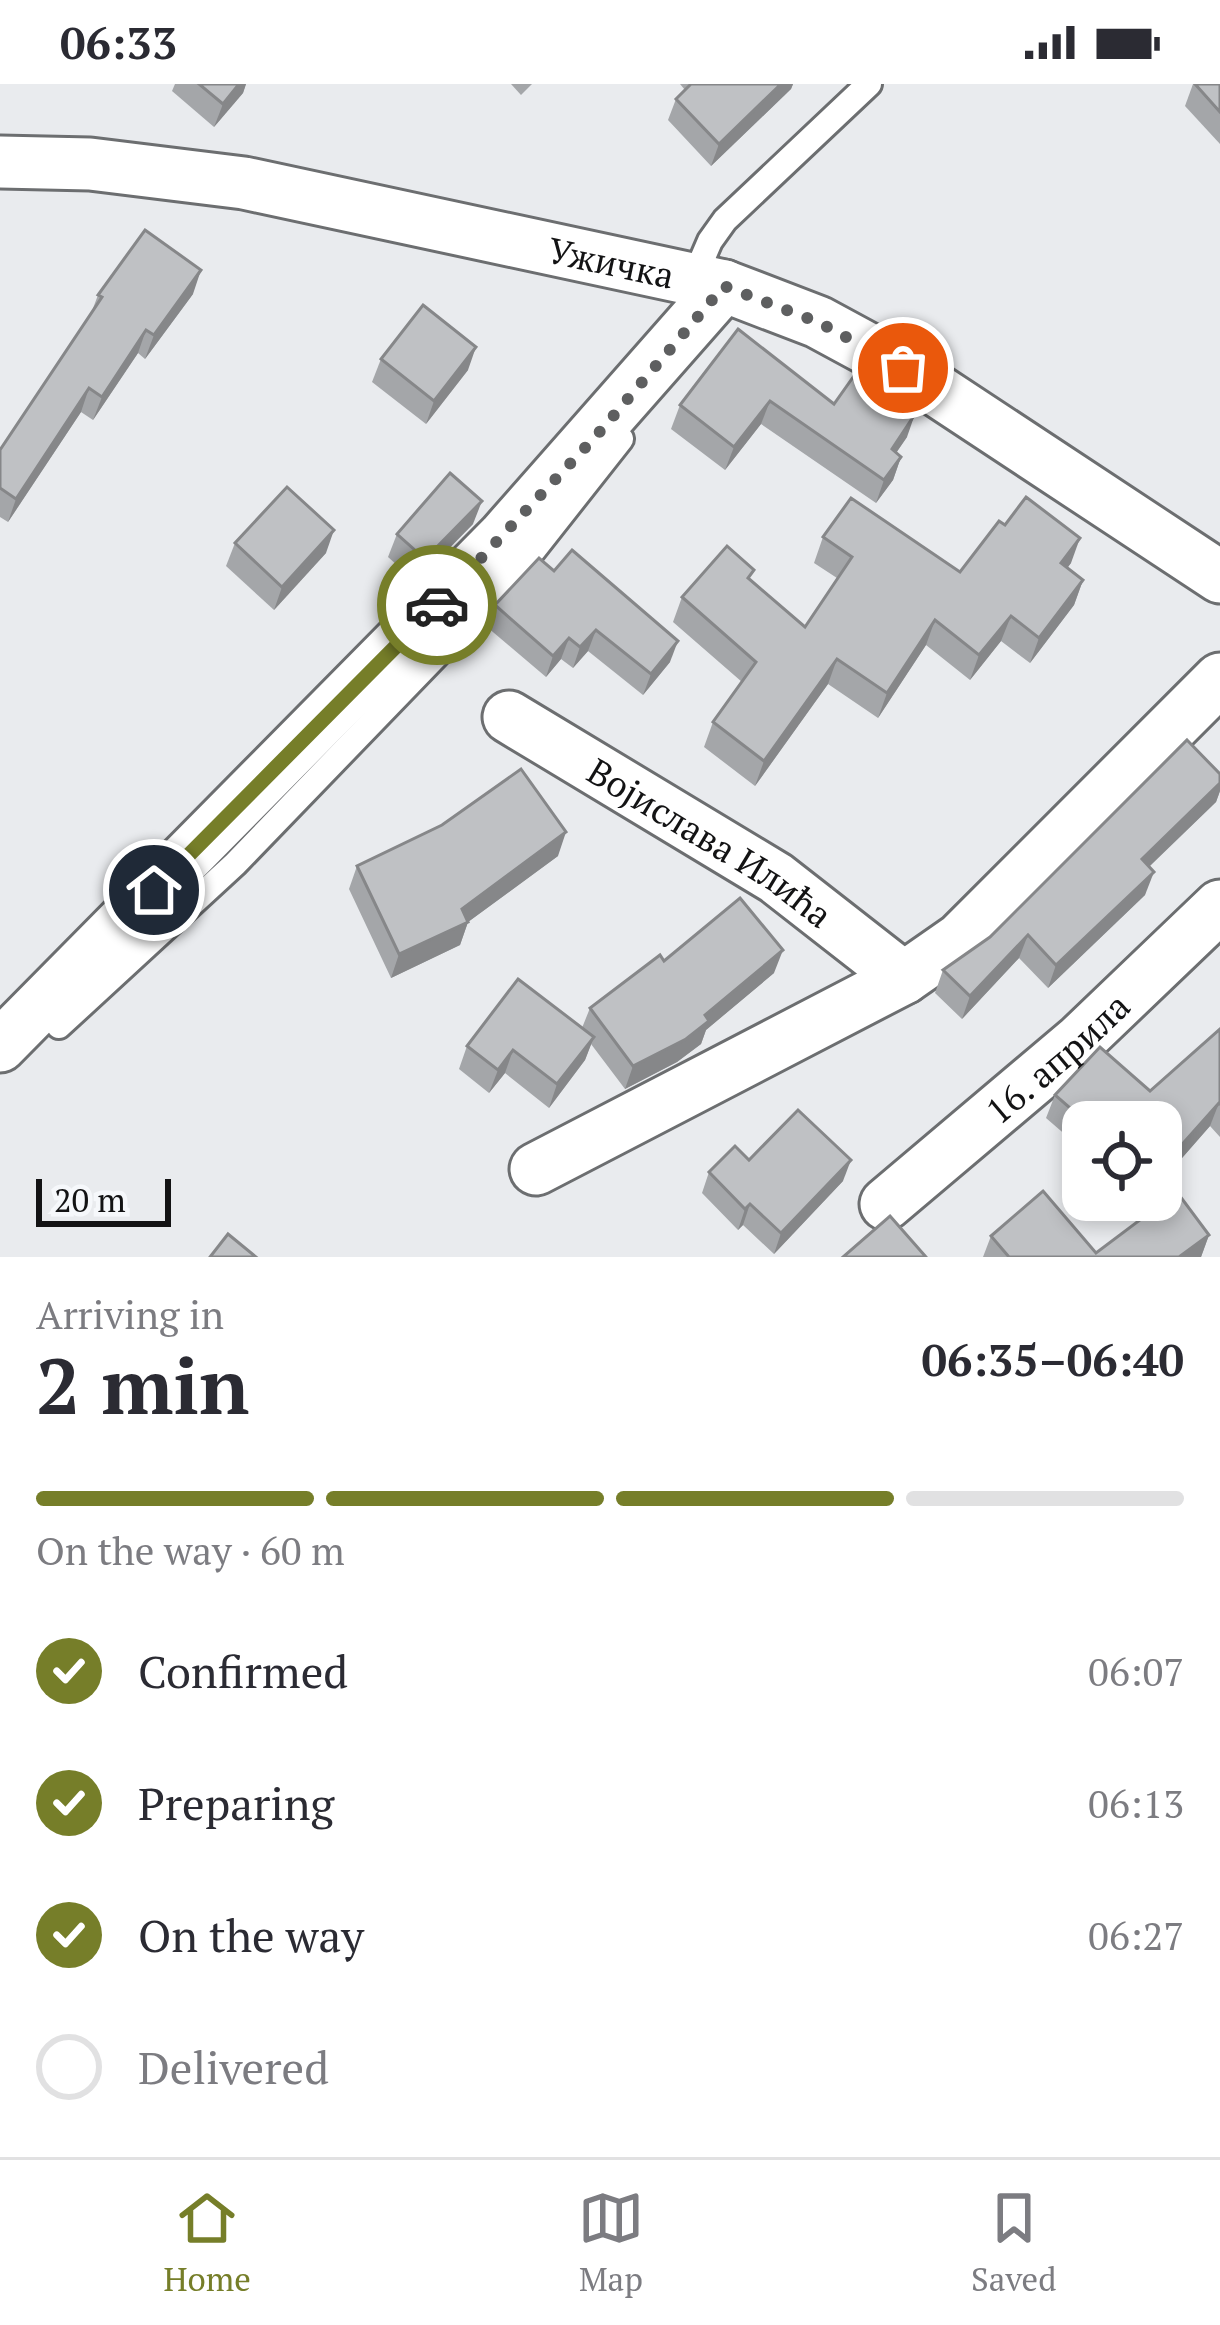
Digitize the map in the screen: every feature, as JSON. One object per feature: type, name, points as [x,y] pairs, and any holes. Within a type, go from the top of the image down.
[{"type":"street","name":"Ужичка","points":[[0,162],[90,164],[244,183],[718,285],[818,322],[903,368],[1220,577]]},
{"type":"street","points":[[0,1046],[503,537],[718,285]]},
{"type":"street","points":[[536,1168],[904,978],[959,939],[1220,679]]},
{"type":"street","name":"Војислава Илића","points":[[509,717],[776,878],[904,978]]},
{"type":"street","name":"16. априла","points":[[886,1204],[1080,1040],[1220,906]]},
{"type":"lane","points":[[59,1026],[235,864],[513,576],[718,285],[710,241],[725,220],[868,84]]},
{"type":"building","points":[[199,84],[239,84],[223,104]]},
{"type":"building","points":[[691,84],[781,84],[719,144],[676,99]]},
{"type":"building","points":[[1195,84],[1220,84],[1220,112]]},
{"type":"building","points":[[145,230],[201,270],[154,335],[146,330],[102,397],[89,388],[16,499],[0,488],[0,450]]},
{"type":"building","points":[[423,305],[476,347],[434,401],[381,359]]},
{"type":"building","points":[[738,329],[834,404],[856,373],[915,414],[892,449],[901,457],[884,480],[770,401],[734,447],[680,405]]},
{"type":"building","points":[[450,473],[482,501],[425,559],[397,534]]},
{"type":"building","points":[[287,487],[334,530],[282,587],[235,543]]},
{"type":"building","points":[[1026,497],[1080,538],[1061,563],[1083,580],[1039,638],[1011,616],[979,655],[935,620],[887,693],[837,659],[764,761],[713,722],[756,662],[682,597],[727,546],[754,570],[748,578],[805,627],[852,557],[823,537],[851,498],[960,572],[999,521],[1005,525]]},
{"type":"building","points":[[572,550],[678,641],[651,674],[596,630],[580,647],[569,638],[553,656],[495,605],[539,558],[554,571]]},
{"type":"building","points":[[1187,740],[1220,774],[1220,783],[1142,859],[1154,872],[1056,965],[1028,935],[970,996],[943,970],[990,937]]},
{"type":"building","points":[[521,769],[566,832],[462,909],[468,922],[399,954],[357,866],[442,825]]},
{"type":"building","points":[[740,898],[783,950],[705,1015],[709,1021],[686,1039],[633,1066],[590,1008],[660,955],[664,961]]},
{"type":"building","points":[[518,979],[594,1037],[557,1084],[513,1050],[498,1070],[467,1046]]},
{"type":"building","points":[[1220,1029],[1220,1104],[1182,1144],[1182,1101],[1062,1101],[1055,1095],[1100,1047],[1150,1091]]},
{"type":"building","points":[[798,1110],[851,1160],[781,1233],[750,1204],[745,1209],[709,1172],[735,1146],[749,1160]]},
{"type":"building","points":[[1043,1191],[1062,1213],[1062,1221],[1069,1221],[1096,1253],[1138,1221],[1182,1221],[1182,1199],[1209,1235],[1179,1257],[1009,1257],[991,1236]]},
{"type":"building","points":[[890,1216],[926,1257],[843,1257]]},
{"type":"building","points":[[228,1234],[256,1257],[210,1257]]},
{"type":"way so far","points":[[437,605],[597,435],[724,286],[818,322],[903,368]]},
{"type":"route","points":[[154,890],[437,605]]}]
